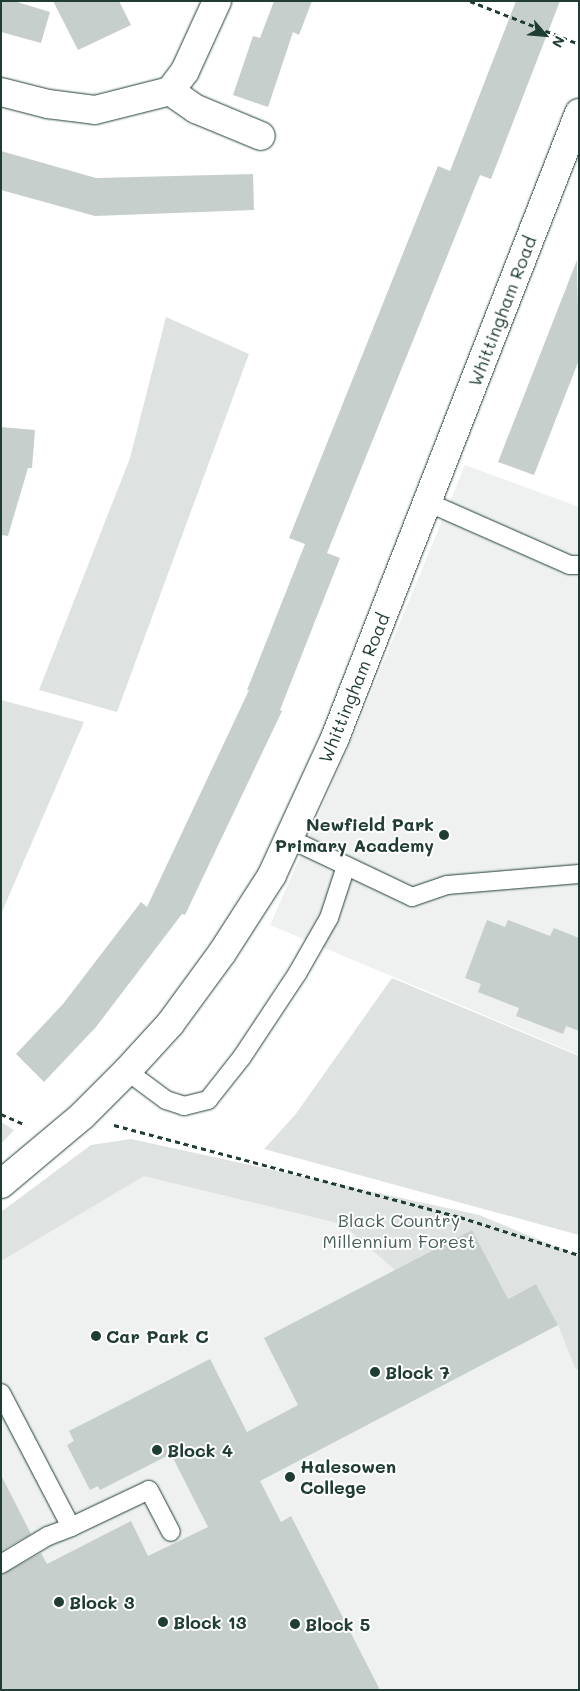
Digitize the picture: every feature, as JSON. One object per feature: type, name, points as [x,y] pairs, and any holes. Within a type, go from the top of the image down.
[{"type":"street","points":[[1,92],[48,104],[95,110],[170,91],[185,71],[217,1]]},
{"type":"street","points":[[170,91],[196,109],[261,136]]},
{"type":"street","name":"Whittingham Road","points":[[1,1184],[82,1116],[170,1024],[222,952],[272,875],[335,738],[427,502],[571,155],[579,113]]},
{"type":"lane","points":[[427,502],[570,565],[579,565]]},
{"type":"lane","points":[[290,839],[412,897],[447,885],[579,874]]},
{"type":"lane","points":[[127,1071],[166,1100],[184,1106],[208,1100],[242,1057],[297,974],[329,918],[346,866]]},
{"type":"lane","points":[[1,1393],[71,1527]]},
{"type":"lane","points":[[1,1564],[48,1536],[149,1490],[171,1532]]},
{"type":"path","points":[[470,1],[579,44]]},
{"type":"path","points":[[82,1116],[460,1218],[579,1255]]},
{"type":"shaded area","name":"Newfield Park Primary Academy","points":[[465,465],[579,507],[579,1055],[270,925],[349,746]]},
{"type":"shaded area","name":"Halesowen College","points":[[91,1145],[411,1217],[471,1228],[579,1264],[579,1690],[1,1690],[1,1212]]},
{"type":"green space","points":[[166,317],[249,354],[117,712],[39,690],[130,458]]},
{"type":"green space","points":[[1,700],[84,722],[1,914]]},
{"type":"green space","points":[[392,978],[579,1056],[579,1235],[264,1149],[295,1115]]},
{"type":"green space","points":[[1,1122],[14,1130],[1,1144]]},
{"type":"green space","name":"Black Country Millennium Forest","points":[[131,1139],[479,1215],[579,1256],[579,1368],[576,1370],[558,1325],[536,1284],[505,1300],[472,1230],[395,1270],[342,1224],[144,1176],[1,1261],[1,1212],[91,1145]]},
{"type":"building","points":[[1,1],[14,1],[50,12],[41,43],[1,32]]},
{"type":"building","points":[[53,1],[119,1],[131,25],[78,50]]},
{"type":"building","points":[[274,1],[312,1],[299,35],[293,32],[268,107],[233,95],[253,36],[260,38]]},
{"type":"building","points":[[516,1],[560,1],[491,179],[480,175],[327,553],[340,558],[280,710],[282,711],[185,915],[182,914],[96,1027],[44,1082],[16,1054],[63,1004],[141,902],[147,907],[249,690],[247,690],[305,544],[289,538],[438,166],[450,171]]},
{"type":"building","points":[[1,151],[96,178],[253,174],[254,210],[95,216],[1,190]]},
{"type":"building","points":[[577,260],[579,360],[534,475],[498,462]]},
{"type":"building","points":[[1,427],[35,430],[32,468],[28,468],[8,536],[1,535]]},
{"type":"building","points":[[487,920],[505,927],[508,920],[550,936],[554,928],[579,938],[579,1031],[566,1026],[563,1034],[516,1016],[519,1008],[478,992],[481,984],[465,978]]},
{"type":"building","points":[[472,1230],[508,1299],[536,1284],[558,1325],[260,1481],[281,1522],[291,1516],[380,1690],[1,1690],[1,1575],[41,1553],[47,1564],[131,1521],[148,1556],[208,1527],[171,1454],[100,1490],[98,1486],[90,1490],[67,1445],[74,1441],[69,1431],[210,1359],[247,1432],[298,1405],[264,1338]]},
{"type":"building","points":[[1,1475],[31,1534],[1,1551]]},
{"type":"place","name":"Newfield Park Primary Academy","points":[[444,835]]},
{"type":"place","name":"Car Park C","points":[[96,1336]]},
{"type":"place","name":"Block 7","points":[[375,1372]]},
{"type":"place","name":"Block 4","points":[[157,1450]]},
{"type":"place","name":"Halesowen College","points":[[290,1477]]},
{"type":"place","name":"Block 3","points":[[59,1602]]},
{"type":"place","name":"Block 13","points":[[163,1622]]},
{"type":"place","name":"Block 5","points":[[295,1624]]}]
